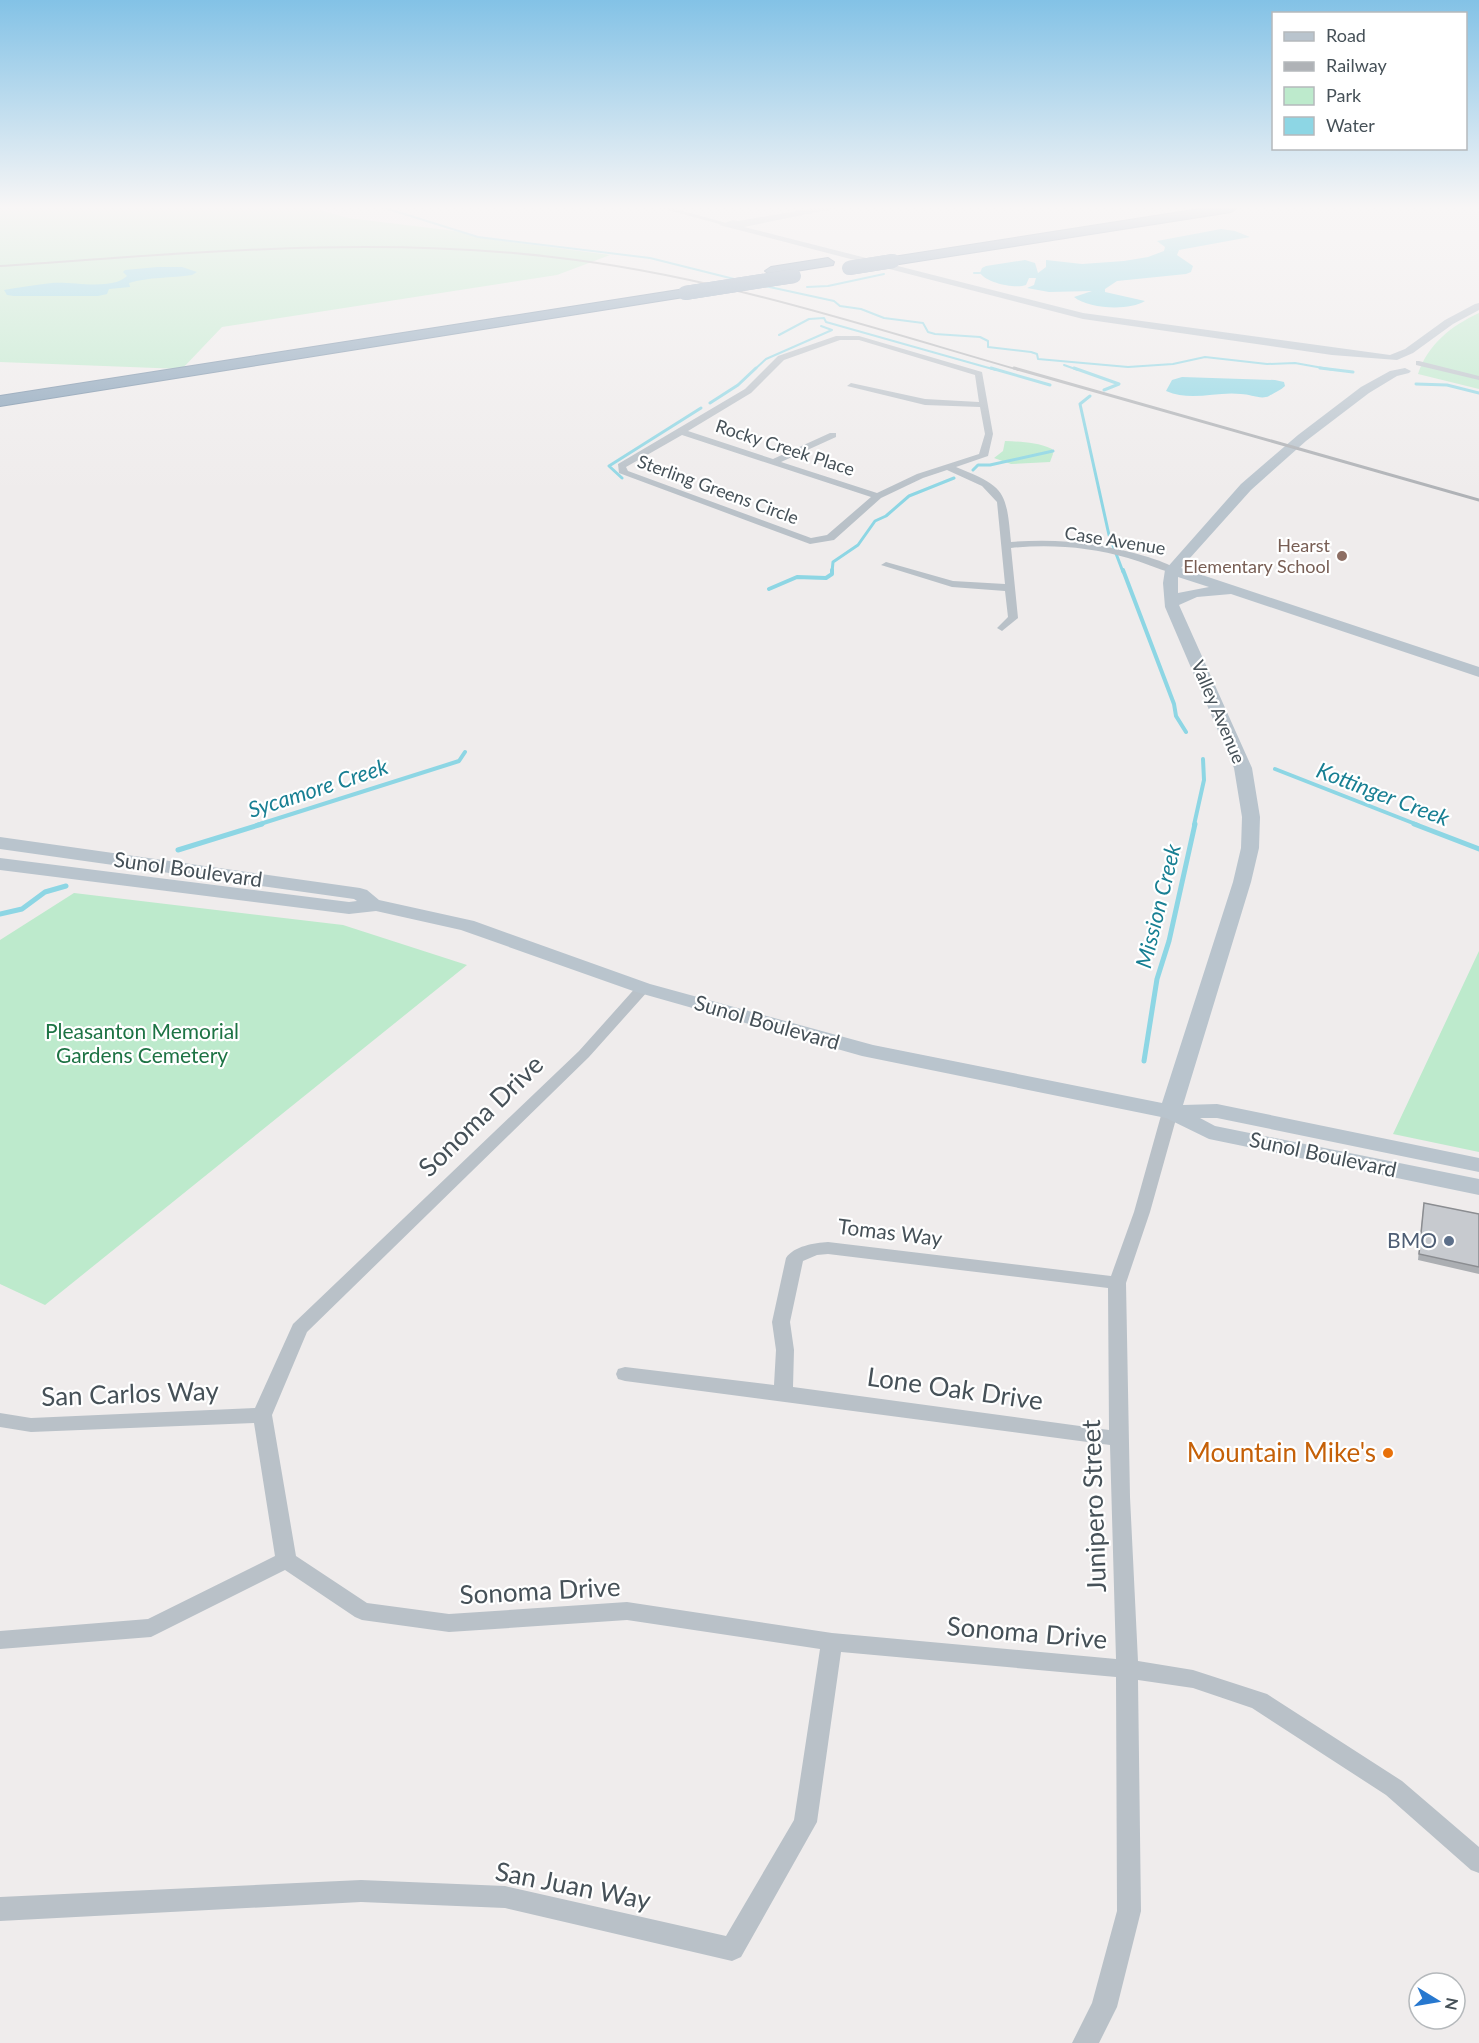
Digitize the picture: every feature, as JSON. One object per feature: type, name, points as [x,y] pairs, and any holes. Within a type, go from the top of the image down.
[{"type":"highway","points":[[0,390],[559,303]]},
{"type":"highway","points":[[0,401],[620,303]]},
{"type":"street","points":[[1030,303],[1119,322],[1332,352],[1479,378]]},
{"type":"street","points":[[1365,390],[1382,371],[1386,362],[1479,306]]},
{"type":"street","name":"Sterling Greens Circle","points":[[838,338],[859,338],[979,374],[989,434],[983,456],[920,476],[878,495],[830,538],[810,541],[624,473],[621,466],[681,432],[748,391],[781,358],[838,338]]},
{"type":"street","points":[[1413,366],[1415,356],[1426,340]]},
{"type":"street","points":[[1172,570],[1246,487],[1302,438],[1365,390],[1394,373],[1413,366]]},
{"type":"street","points":[[851,386],[925,402],[985,405]]},
{"type":"street","name":"Rocky Creek Place","points":[[681,432],[878,495]]},
{"type":"street","points":[[773,462],[833,435]]},
{"type":"street","points":[[947,467],[990,487],[998,494],[1002,502],[1013,618],[1002,628]]},
{"type":"street","name":"Case Avenue","points":[[1006,546],[1027,550],[1095,552],[1172,570],[1479,672]]},
{"type":"street","points":[[886,564],[952,584],[1010,588]]},
{"type":"street","name":"Valley Avenue","points":[[1170,1112],[1242,882],[1250,848],[1251,817],[1243,768],[1172,603],[1170,583],[1172,570]]},
{"type":"street","points":[[1172,603],[1192,592],[1247,594]]},
{"type":"street","name":"Sunol Boulevard","points":[[0,843],[360,894],[372,904]]},
{"type":"street","name":"Sunol Boulevard","points":[[0,864],[349,908],[372,904],[467,925],[507,937],[643,988],[870,1051],[1170,1112],[1217,1111],[1479,1165]]},
{"type":"street","points":[[140,881],[150,875],[160,874],[232,883],[279,883]]},
{"type":"street","name":"Sonoma Drive","points":[[262,1415],[299,1329],[584,1054],[643,988]]},
{"type":"street","name":"Sunol Boulevard","points":[[1170,1112],[1209,1132],[1479,1187]]},
{"type":"street","name":"Junipero Street","points":[[1085,2043],[1104,2007],[1129,1911],[1118,1283],[1142,1212],[1170,1112]]},
{"type":"street","name":"Tomas Way","points":[[783,1393],[785,1350],[781,1322],[792,1269],[795,1258],[814,1249],[828,1248],[1118,1283]]},
{"type":"street","name":"Lone Oak Drive","points":[[625,1374],[1119,1439]]},
{"type":"street","points":[[0,1640],[151,1628],[286,1560],[262,1415]]},
{"type":"street","name":"San Carlos Way","points":[[0,1420],[31,1425],[262,1415]]},
{"type":"street","name":"Sonoma Drive","points":[[286,1560],[362,1611],[449,1623],[627,1611],[832,1642],[1126,1670],[1193,1679],[1259,1701],[1394,1788],[1479,1862]]},
{"type":"street","name":"San Juan Way","points":[[0,1909],[361,1892],[506,1897],[732,1949],[805,1822],[832,1642]]},
{"type":"green space","points":[[0,303],[374,303],[222,327],[182,369],[0,362]]},
{"type":"green space","points":[[1479,313],[1479,389],[1418,374],[1422,363],[1442,337]]},
{"type":"green space","points":[[1005,441],[1040,445],[1052,449],[1053,454],[1050,462],[1011,464],[994,458],[1003,451]]},
{"type":"green space","name":"Pleasanton Memorial Gardens Cemetery","points":[[74,893],[343,925],[467,965],[45,1305],[0,1284],[0,940]]},
{"type":"green space","points":[[1479,951],[1479,1152],[1393,1134]]},
{"type":"water","points":[[1087,303],[1140,303],[1119,307]]},
{"type":"water","points":[[1182,377],[1275,380],[1284,382],[1285,386],[1263,397],[1232,393],[1185,396],[1166,391],[1172,380]]},
{"type":"building","name":"BMO","points":[[1424,1203],[1479,1214],[1479,1267],[1419,1254]]},
{"type":"waterway","points":[[837,303],[884,318],[923,323],[928,332],[935,334],[980,337],[988,341],[988,347],[1031,352],[1037,354],[1038,359],[1128,367],[1173,364],[1205,357],[1267,364],[1295,363],[1329,369]]},
{"type":"waterway","points":[[779,335],[809,319],[824,318],[826,322],[996,370]]},
{"type":"waterway","points":[[754,370],[766,359],[832,330],[821,326]]},
{"type":"waterway","points":[[1064,365],[1078,370]]},
{"type":"waterway","points":[[710,403],[738,385],[756,368]]},
{"type":"waterway","points":[[991,368],[1050,385]]},
{"type":"waterway","points":[[1074,368],[1119,384],[1104,390]]},
{"type":"waterway","points":[[1320,368],[1329,369]]},
{"type":"waterway","points":[[1329,369],[1353,372]]},
{"type":"waterway","points":[[1329,369],[1334,370]]},
{"type":"waterway","points":[[1416,384],[1447,385],[1479,393]]},
{"type":"waterway","points":[[1090,396],[1080,404],[1109,535],[1123,572]]},
{"type":"waterway","points":[[622,478],[609,466],[701,408]]},
{"type":"waterway","name":"Sycamore Creek","points":[[973,470],[978,465],[990,465],[1053,451]]},
{"type":"waterway","name":"Sycamore Creek","points":[[832,572],[833,562],[858,545],[875,521],[886,516],[909,496],[954,478]]},
{"type":"waterway","points":[[1123,570],[1174,704],[1176,716],[1186,732]]},
{"type":"waterway","name":"Sycamore Creek","points":[[769,589],[797,577],[826,578],[832,572]]},
{"type":"waterway","name":"Sycamore Creek","points":[[257,825],[459,761],[465,752]]},
{"type":"waterway","name":"Mission Creek","points":[[1194,825],[1204,780],[1203,759]]},
{"type":"waterway","name":"Kottinger Creek","points":[[1275,769],[1418,825]]},
{"type":"waterway","name":"Sycamore Creek","points":[[178,850],[262,824]]},
{"type":"waterway","name":"Mission Creek","points":[[1144,1061],[1157,979],[1169,941],[1195,824]]},
{"type":"waterway","name":"Kottinger Creek","points":[[1414,824],[1479,849]]},
{"type":"waterway","name":"Sycamore Creek","points":[[0,914],[22,909],[45,892],[66,886]]},
{"type":"railway","points":[[785,303],[1019,370]]},
{"type":"railway","points":[[1014,368],[1479,500]]},
{"type":"place","name":"Hearst Elementary School","points":[[1342,556]]},
{"type":"place","name":"BMO","points":[[1449,1241]]},
{"type":"place","name":"Mountain Mike's","points":[[1388,1453]]}]
